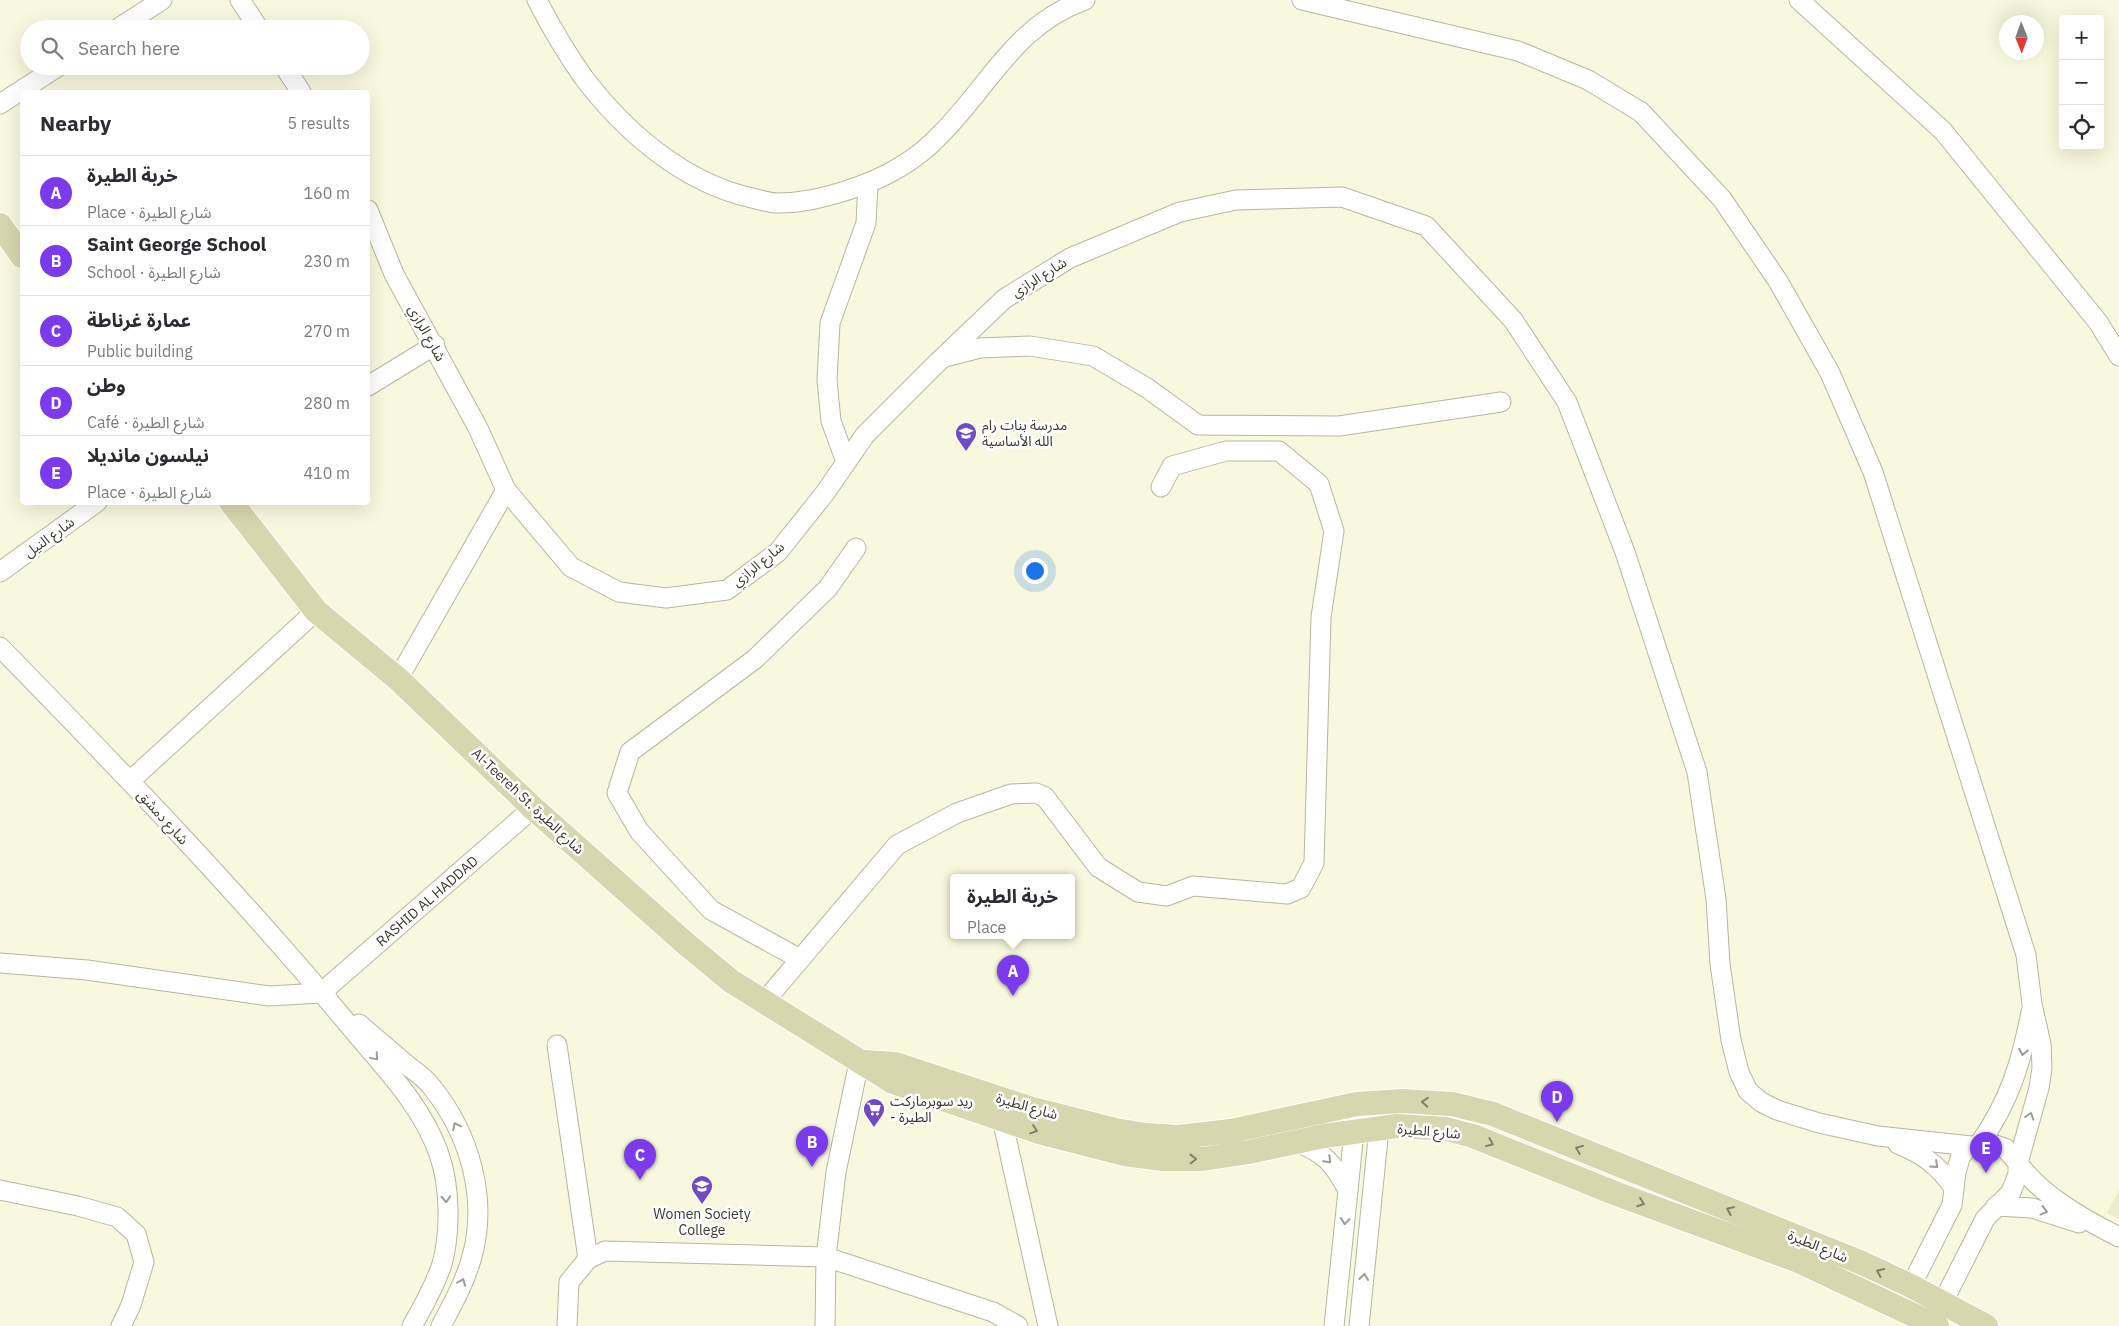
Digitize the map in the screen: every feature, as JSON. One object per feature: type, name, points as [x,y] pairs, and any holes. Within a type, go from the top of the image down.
[{"type":"main road","points":[[0,225],[20,253]]},
{"type":"main road","name":"Al-Teereh St. شارع الطيرة","points":[[233,505],[316,611],[398,678],[533,808],[684,942],[731,981],[859,1062]]},
{"type":"main road","name":"شارع الطيرة","points":[[859,1062],[895,1064],[1032,1109],[1115,1130],[1146,1135],[1178,1137],[1231,1131],[1363,1104],[1402,1101],[1452,1104],[1493,1114],[1862,1263],[1943,1302],[1986,1326]]},
{"type":"main road","name":"شارع الطيرة","points":[[859,1062],[893,1082],[1042,1133],[1114,1151],[1163,1159],[1202,1159],[1379,1129],[1420,1127],[1446,1129],[1473,1136],[1617,1194],[1796,1260],[1937,1326]]},
{"type":"street","points":[[132,20],[162,0]]},
{"type":"street","points":[[240,0],[253,20]]},
{"type":"street","points":[[537,0],[559,40],[584,78],[616,113],[658,153],[693,177],[736,194],[776,203],[812,201],[868,184],[907,163],[941,134],[1007,54],[1037,26],[1073,4],[1086,0]]},
{"type":"street","points":[[1302,0],[1518,51],[1588,80],[1641,112],[1722,199],[1778,281],[1830,373],[1873,472],[2026,954],[2032,1004],[2041,1044],[2042,1068],[2039,1088],[2018,1163],[2016,1183],[2011,1192],[1984,1219],[1943,1302],[1916,1315],[1911,1286],[1952,1205],[1958,1163],[1962,1155],[1976,1145],[1994,1123],[2022,1061],[2032,1004]]},
{"type":"street","points":[[1799,0],[1943,131],[2098,322],[2119,356]]},
{"type":"street","points":[[22,90],[45,75]]},
{"type":"street","points":[[290,75],[300,90]]},
{"type":"street","points":[[0,104],[20,91]]},
{"type":"street","points":[[846,462],[831,421],[827,380],[830,323],[866,223],[868,184]]},
{"type":"street","name":"شارع الرازي","points":[[370,215],[394,274],[435,345],[478,428],[506,490],[571,567],[619,592],[666,598],[727,590],[778,552],[825,493],[865,435],[1004,299],[1070,258],[1180,212],[1236,200],[1342,196],[1426,226],[1513,320],[1567,402],[1625,552],[1697,772],[1716,899],[1720,964],[1731,1040],[1739,1072],[1748,1091],[1761,1102],[1777,1110],[1818,1123],[1878,1136]]},
{"type":"street","points":[[370,385],[435,345]]},
{"type":"street","points":[[944,357],[980,348],[1030,346],[1093,356],[1147,388],[1198,425],[1338,426],[1501,402]]},
{"type":"street","points":[[764,1002],[897,845],[958,813],[1011,794],[1036,793],[1044,797],[1098,866],[1138,892],[1167,896],[1193,886],[1287,894],[1301,888],[1314,863],[1321,617],[1334,531],[1319,484],[1279,451],[1226,450],[1172,466],[1160,487]]},
{"type":"street","points":[[398,678],[506,490]]},
{"type":"street","name":"شارع النيل","points":[[0,572],[93,505]]},
{"type":"street","points":[[800,959],[711,910],[640,831],[617,792],[630,752],[754,659],[828,588],[856,548]]},
{"type":"street","points":[[130,781],[316,611]]},
{"type":"street","name":"شارع دمشق","points":[[0,647],[130,781],[321,993]]},
{"type":"street","name":"RASHID AL HADDAD","points":[[321,993],[533,808]]},
{"type":"street","points":[[0,963],[87,970],[269,996],[321,993],[430,1084],[450,1113],[469,1152],[476,1186],[478,1223],[471,1260],[458,1294],[441,1326]]},
{"type":"street","points":[[321,993],[401,1089],[426,1125],[439,1155],[446,1191],[448,1224],[442,1264],[412,1326]]},
{"type":"street","points":[[557,1045],[588,1259]]},
{"type":"street","points":[[824,1326],[826,1257],[836,1172],[859,1062]]},
{"type":"street","points":[[1359,1326],[1379,1129],[1363,1104]]},
{"type":"street","points":[[1334,1326],[1354,1132],[1363,1104]]},
{"type":"street","points":[[1002,1119],[1048,1326]]},
{"type":"street","points":[[1878,1136],[1976,1145],[1996,1144],[2004,1148],[2035,1185],[2045,1193],[2117,1236]]},
{"type":"street","points":[[1878,1136],[1917,1151],[1934,1162],[1954,1188]]},
{"type":"street","points":[[1296,1142],[1311,1148],[1331,1161],[1348,1190]]},
{"type":"street","points":[[0,1190],[78,1206],[116,1217],[136,1234],[144,1262],[131,1305],[121,1326]]},
{"type":"street","points":[[1996,1206],[2032,1208],[2117,1236]]},
{"type":"street","points":[[567,1326],[569,1282],[588,1259],[605,1251],[826,1257],[993,1312],[1018,1326]]},
{"type":"shaded area","points":[[2119,1190],[2119,1219],[2107,1213]]},
{"type":"place","name":"مدرسة بنات رام الله الأساسية","points":[[966,452]]},
{"type":"place","name":"خربة الطيرة","points":[[1013,996]]},
{"type":"place","name":"وطن","points":[[1557,1122]]},
{"type":"place","name":"ريد سوبرماركت - الطيرة","points":[[874,1128]]},
{"type":"place","name":"Saint George School","points":[[812,1167]]},
{"type":"place","name":"نيلسون مانديلا","points":[[1986,1173]]},
{"type":"place","name":"عمارة غرناطة","points":[[640,1180]]},
{"type":"place","name":"Women Society College","points":[[702,1205]]}]
